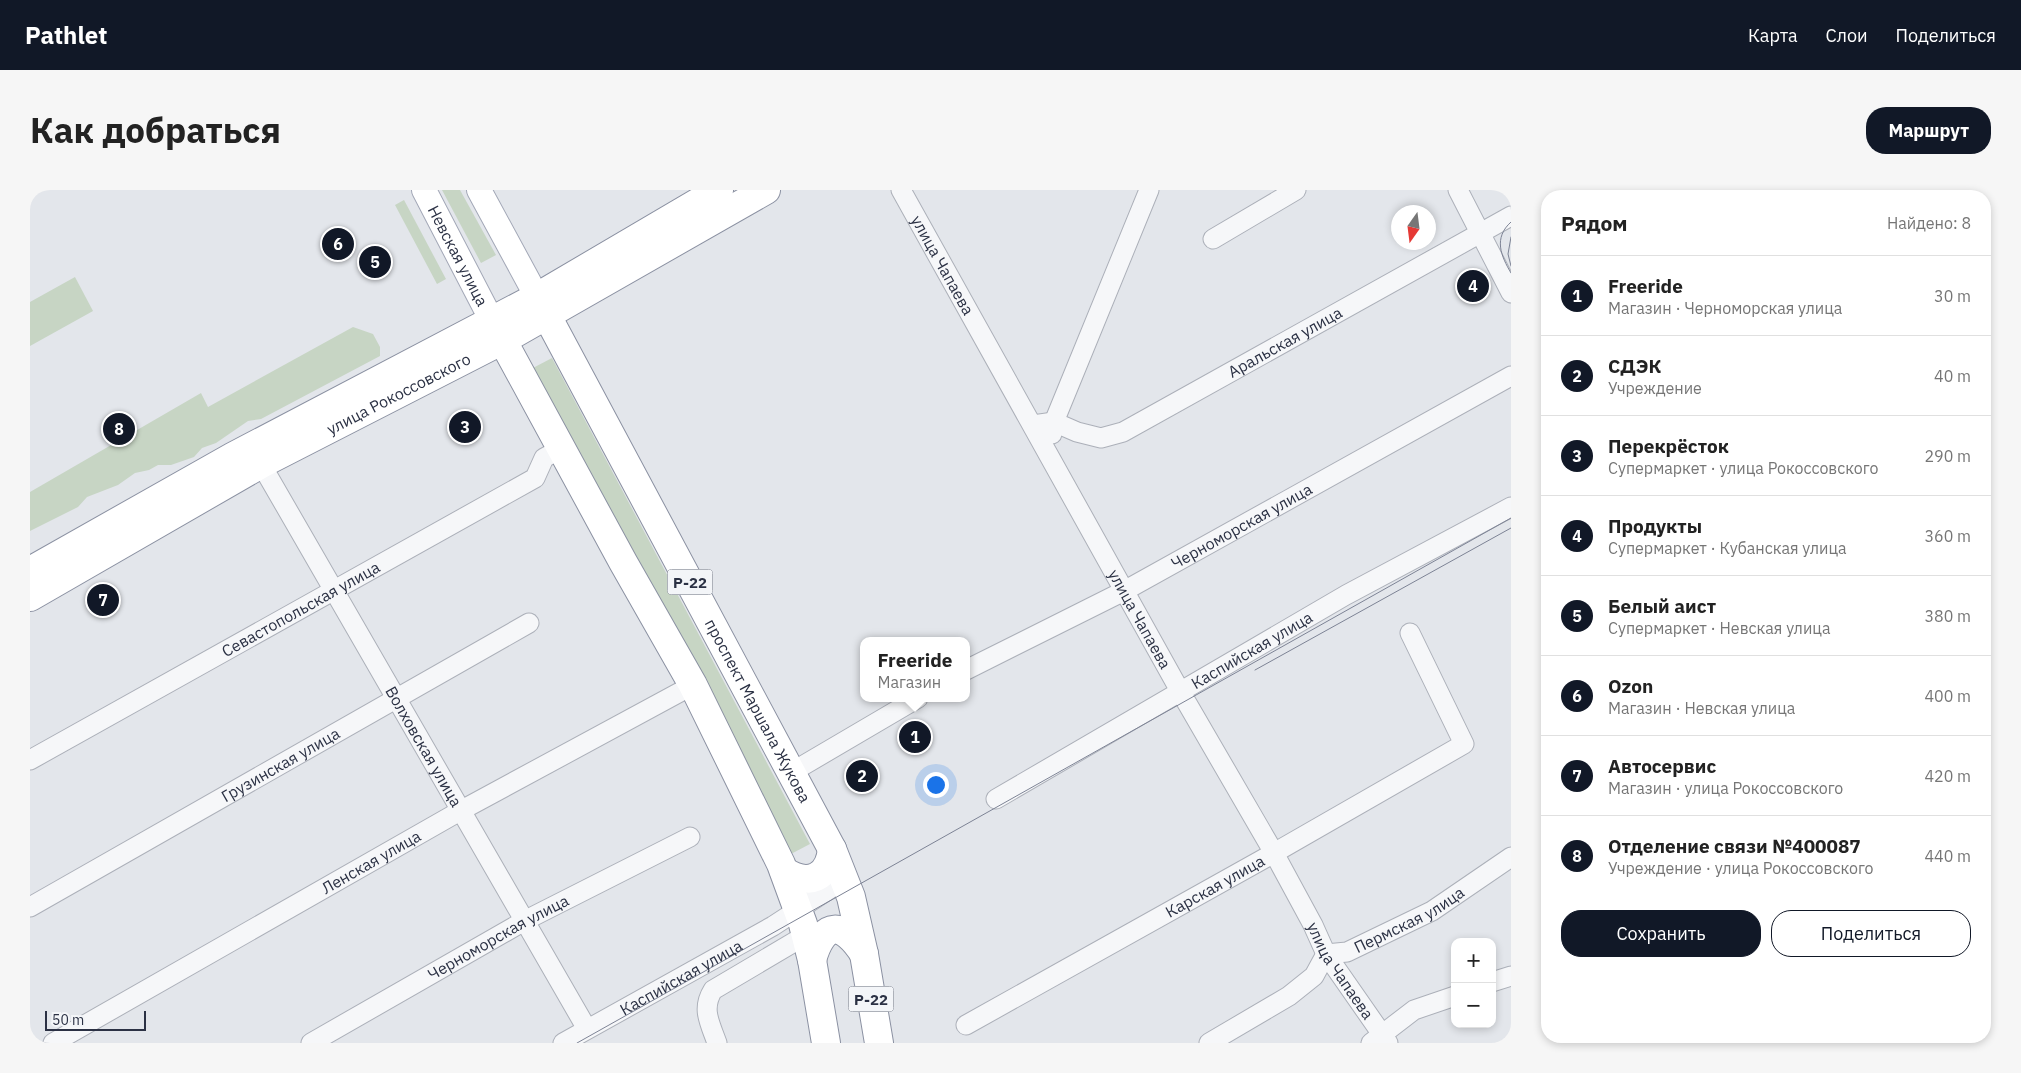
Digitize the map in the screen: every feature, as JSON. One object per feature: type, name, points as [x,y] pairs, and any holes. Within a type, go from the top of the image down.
[{"type":"highway","name":"улица Рокоссовского","points":[[543,306],[719,190]]},
{"type":"highway","name":"улица Рокоссовского","points":[[30,597],[498,330],[766,190]]},
{"type":"highway","name":"проспект Маршала Жукова","points":[[543,306],[832,849],[851,897],[864,954],[879,1043]]},
{"type":"highway","name":"улица Рокоссовского","points":[[30,572],[232,457],[498,330]]},
{"type":"highway","name":"Р-22","points":[[498,330],[693,685],[784,871],[806,935],[826,1043]]},
{"type":"highway","points":[[784,871],[793,878],[805,880],[816,877],[825,870],[831,860],[832,849]]},
{"type":"highway","points":[[806,935],[816,945],[822,936],[832,930],[843,931],[855,940],[864,954]]},
{"type":"main road","name":"Невская улица","points":[[424,190],[498,330]]},
{"type":"main road","points":[[479,190],[543,306]]},
{"type":"street","name":"улица Чапаева","points":[[901,190],[1180,691],[1274,853],[1313,925],[1326,954],[1380,1040]]},
{"type":"street","points":[[1056,466],[1049,451],[1054,422],[1149,190]]},
{"type":"street","points":[[1213,239],[1296,190]]},
{"type":"street","points":[[1458,190],[1511,293]]},
{"type":"street","name":"Аральская улица","points":[[1054,422],[1077,432],[1101,438],[1123,432],[1511,216]]},
{"type":"street","name":"Черноморская улица","points":[[970,668],[1124,591],[1511,376]]},
{"type":"street","points":[[1033,425],[1054,422]]},
{"type":"street","name":"Севастопольская улица","points":[[30,760],[535,478],[544,458],[562,448]]},
{"type":"street","name":"Волховская улица","points":[[261,464],[460,811],[526,920],[587,1029]]},
{"type":"street","name":"Каспийская улица","points":[[996,799],[1346,595],[1511,507]]},
{"type":"street","name":"Грузинская улица","points":[[30,907],[529,623]]},
{"type":"street","name":"Карская улица","points":[[966,1025],[1274,853],[1464,744],[1410,633]]},
{"type":"street","name":"Ленская улица","points":[[52,1043],[460,811],[693,685]]},
{"type":"street","points":[[792,772],[911,702]]},
{"type":"street","name":"Черноморская улица","points":[[311,1043],[526,920],[690,837]]},
{"type":"street","name":"Пермская улица","points":[[1326,954],[1347,952],[1432,911],[1511,857]]},
{"type":"street","points":[[717,1043],[706,1012],[707,1000],[713,990],[806,935],[845,879]]},
{"type":"street","name":"Каспийская улица","points":[[563,1043],[587,1029],[806,935]]},
{"type":"street","points":[[1209,1043],[1289,996],[1314,976],[1326,954]]},
{"type":"street","points":[[1496,981],[1511,976]]},
{"type":"street","points":[[1380,1040],[1414,1010],[1451,997]]},
{"type":"green space","points":[[442,190],[460,190],[496,255],[481,263]]},
{"type":"green space","points":[[404,200],[446,279],[437,284],[395,205]]},
{"type":"green space","points":[[75,277],[93,311],[30,346],[30,302]]},
{"type":"green space","points":[[353,327],[373,334],[380,347],[380,356],[261,419],[248,421],[216,443],[202,448],[194,457],[171,465],[158,465],[149,470],[135,473],[118,485],[87,497],[78,507],[30,531],[30,492],[201,393],[208,407]]},
{"type":"green space","points":[[552,358],[810,844],[789,855],[531,369]]},
{"type":"tram line","points":[[1511,222],[1505,228],[1500,241],[1504,260],[1511,273]]},
{"type":"tram line","points":[[1511,237],[1508,254],[1511,266]]},
{"type":"tram line","points":[[577,1043],[1511,518]]},
{"type":"tram line","points":[[1255,670],[1511,528]]},
{"type":"place","name":"Ozon","points":[[338,244]]},
{"type":"place","name":"Белый аист","points":[[375,262]]},
{"type":"place","name":"Продукты","points":[[1473,286]]},
{"type":"place","name":"Перекрёсток","points":[[465,427]]},
{"type":"place","name":"Отделение связи №400087","points":[[119,429]]},
{"type":"place","name":"Автосервис","points":[[103,600]]},
{"type":"place","name":"Freeride","points":[[915,737]]},
{"type":"place","name":"СДЭК","points":[[862,776]]}]
